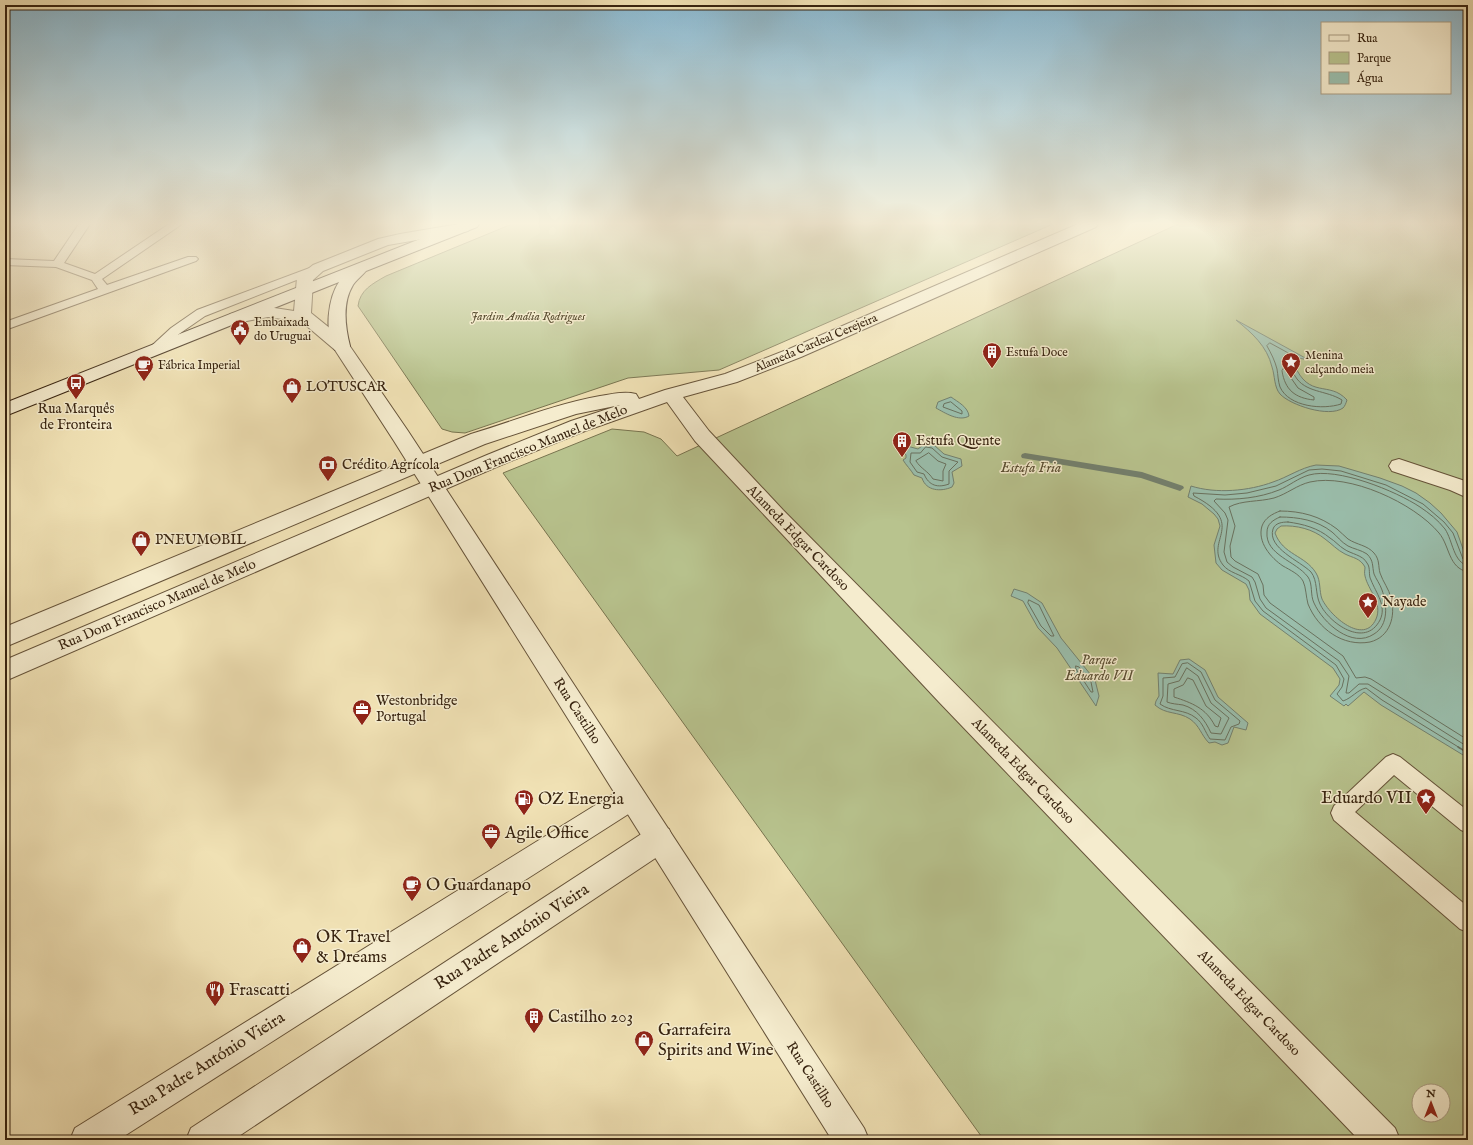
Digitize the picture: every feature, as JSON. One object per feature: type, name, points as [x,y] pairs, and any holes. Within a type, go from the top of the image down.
[{"type":"street","points":[[306,277],[302,312],[306,318]]},
{"type":"street","points":[[5,410],[337,277]]},
{"type":"street","points":[[342,346],[338,337],[337,306],[341,291],[350,277]]},
{"type":"street","name":"Alameda Cardeal Cerejeira","points":[[671,394],[731,378],[795,353],[968,277]]},
{"type":"street","points":[[236,318],[268,312],[306,318]]},
{"type":"street","name":"Rua Castilho","points":[[306,318],[342,346],[852,1140]]},
{"type":"street","name":"Rua Dom Francisco Manuel de Melo","points":[[5,636],[478,439],[558,413],[617,398],[671,394]]},
{"type":"street","name":"Rua Dom Francisco Manuel de Melo","points":[[5,670],[433,486],[578,426],[671,394]]},
{"type":"street","name":"Alameda Edgar Cardoso","points":[[671,394],[702,436],[803,544],[1383,1140]]},
{"type":"street","points":[[1400,466],[1457,485],[1468,491]]},
{"type":"street","points":[[297,515],[306,514],[314,516],[319,520],[320,527],[309,540]]},
{"type":"street","name":"Rua Padre António Vieira","points":[[87,1140],[632,797]]},
{"type":"street","name":"Rua Padre António Vieira","points":[[204,1140],[659,839]]},
{"type":"lane","points":[[5,326],[140,277]]},
{"type":"lane","points":[[152,351],[175,331],[201,313],[292,277]]},
{"type":"lane","points":[[96,278],[105,290]]},
{"type":"lane","points":[[1468,823],[1393,763],[1341,813],[1468,921]]},
{"type":"green space","name":"Jardim Amália Rodrigues","points":[[384,277],[931,277],[719,370],[628,378],[465,433],[452,432],[442,429],[358,306],[359,300],[364,292]]},
{"type":"green space","name":"Parque Eduardo VII","points":[[1063,277],[1468,277],[1468,1140],[984,1140],[503,473],[612,429],[644,432],[661,439],[677,456]]},
{"type":"water","points":[[1236,320],[1309,360],[1298,358],[1294,364],[1300,375],[1306,382],[1313,386],[1340,394],[1347,400],[1344,407],[1337,411],[1329,412],[1310,409],[1292,402],[1280,394],[1275,381],[1270,359],[1263,346]]},
{"type":"water","points":[[951,397],[965,407],[969,416],[961,418],[936,408],[938,402]]},
{"type":"water","points":[[926,443],[934,445],[944,454],[961,459],[962,466],[952,472],[954,483],[952,487],[943,490],[930,488],[922,478],[914,475],[903,460],[906,458],[906,455],[901,448],[907,446],[918,449]]},
{"type":"water","points":[[1310,466],[1339,466],[1402,486],[1416,493],[1430,503],[1441,513],[1457,532],[1468,563],[1468,758],[1381,705],[1364,692],[1348,706],[1346,704],[1344,706],[1330,696],[1339,685],[1340,679],[1333,668],[1260,614],[1250,600],[1249,590],[1246,584],[1222,570],[1216,563],[1214,545],[1220,526],[1218,519],[1202,504],[1188,497],[1191,486],[1222,491],[1254,488],[1284,478]],"holes":[[[1281,526],[1304,528],[1315,533],[1342,552],[1359,560],[1363,564],[1365,567],[1367,581],[1378,608],[1376,619],[1371,627],[1364,630],[1348,626],[1339,620],[1326,606],[1320,593],[1319,579],[1316,573],[1306,562],[1283,546],[1275,533]]]},
{"type":"water","points":[[1014,589],[1027,593],[1042,603],[1061,638],[1095,680],[1099,696],[1096,706],[1057,648],[1038,628],[1023,601],[1011,596]]},
{"type":"water","points":[[1189,659],[1205,670],[1218,697],[1248,723],[1246,730],[1234,727],[1228,743],[1222,745],[1215,742],[1209,743],[1190,719],[1163,710],[1155,705],[1159,696],[1158,673],[1173,674],[1180,660]]},
{"type":"waterway","points":[[1025,456],[1142,475],[1180,488]]},
{"type":"place","name":"Embaixada do Uruguai","points":[[240,346]]},
{"type":"place","name":"Estufa Doce","points":[[992,369]]},
{"type":"place","name":"Menina calçando meia","points":[[1291,379]]},
{"type":"place","name":"Fábrica Imperial","points":[[144,382]]},
{"type":"place","name":"Rua Marquês de Fronteira","points":[[76,400]]},
{"type":"place","name":"LOTUSCAR","points":[[292,404]]},
{"type":"place","name":"Estufa Quente","points":[[902,458]]},
{"type":"place","name":"Crédito Agrícola","points":[[328,482]]},
{"type":"place","name":"PNEUMOBIL","points":[[141,557]]},
{"type":"place","name":"Nayade","points":[[1368,619]]},
{"type":"place","name":"Westonbridge Portugal","points":[[362,726]]},
{"type":"place","name":"Eduardo VII","points":[[1426,815]]},
{"type":"place","name":"OZ Energia","points":[[524,816]]},
{"type":"place","name":"Agile Office","points":[[491,850]]},
{"type":"place","name":"O Guardanapo","points":[[412,902]]},
{"type":"place","name":"OK Travel & Dreams","points":[[302,964]]},
{"type":"place","name":"Frascatti","points":[[215,1007]]},
{"type":"place","name":"Castilho 203","points":[[534,1034]]},
{"type":"place","name":"Garrafeira Spirits and Wine","points":[[644,1057]]},
{"type":"park label","name":"Estufa Fria","points":[[1031,468]]}]
